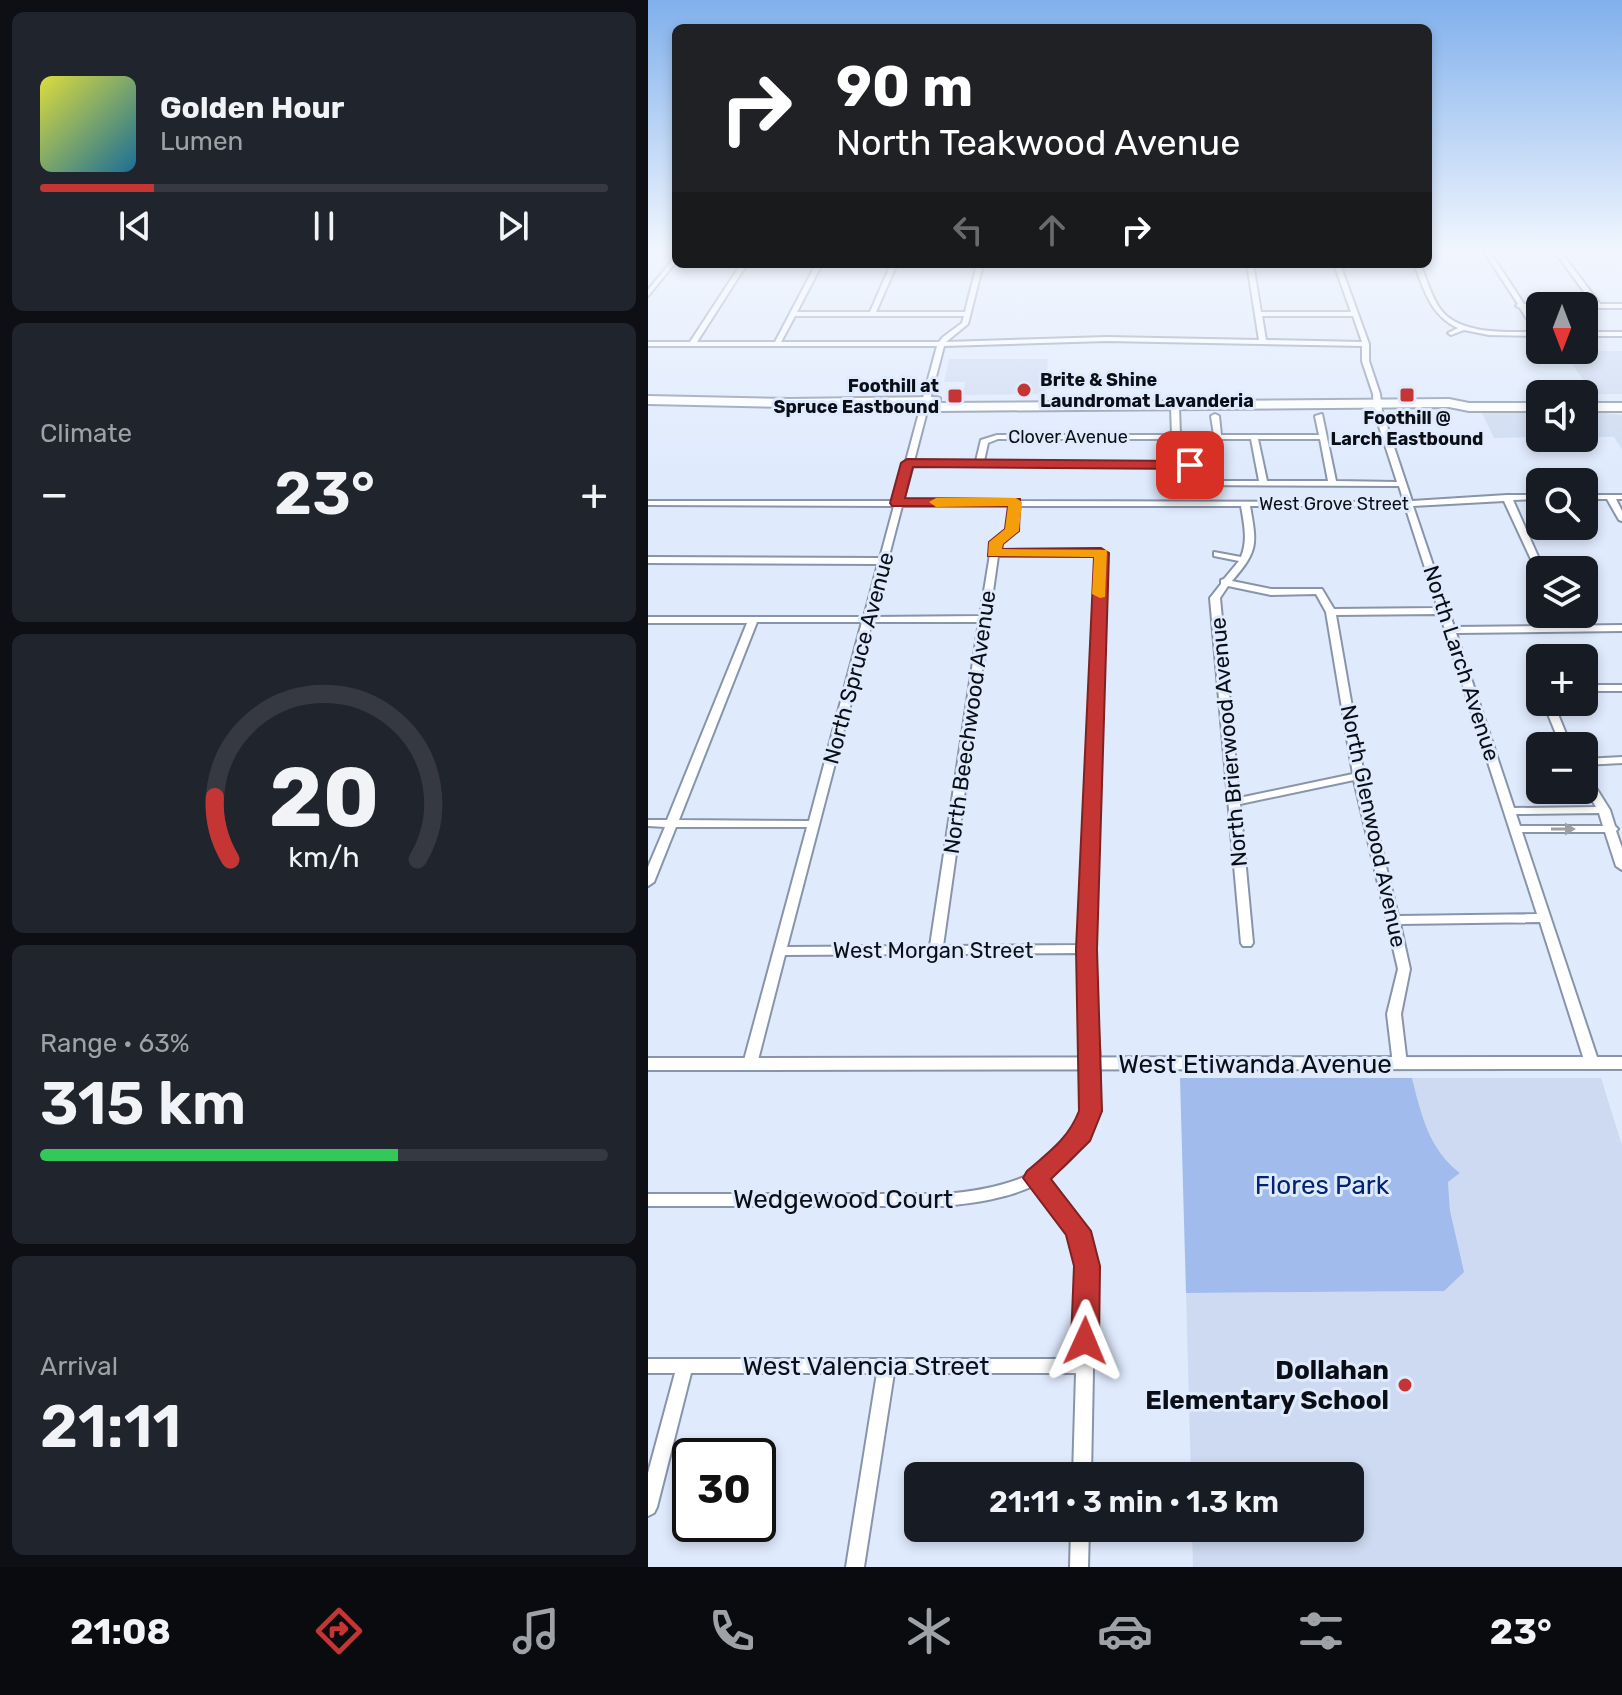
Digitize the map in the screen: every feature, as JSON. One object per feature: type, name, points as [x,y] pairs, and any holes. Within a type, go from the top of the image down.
[{"type":"main road","points":[[648,403],[1228,400],[1242,404]]},
{"type":"main road","points":[[1449,403],[1464,400],[1526,402]]},
{"type":"main road","points":[[1598,401],[1622,403]]},
{"type":"main road","points":[[925,403],[938,407],[1379,403],[1449,403],[1484,407],[1526,404]]},
{"type":"main road","points":[[1598,407],[1622,403]]},
{"type":"street","points":[[692,344],[704,325]]},
{"type":"street","points":[[777,344],[786,325]]},
{"type":"street","name":"North Spruce Avenue","points":[[750,1064],[884,561],[907,463],[942,344],[964,325]]},
{"type":"street","points":[[1262,325],[1263,343]]},
{"type":"street","name":"North Larch Avenue","points":[[1359,325],[1366,344],[1363,353],[1379,403],[1378,411],[1592,1063]]},
{"type":"street","points":[[1462,325],[1526,333]]},
{"type":"street","points":[[1451,333],[1465,327]]},
{"type":"street","points":[[1598,334],[1622,334]]},
{"type":"street","points":[[648,344],[942,344],[1107,339],[1366,344]]},
{"type":"street","points":[[1175,407],[1176,437]]},
{"type":"street","points":[[1215,416],[1218,437]]},
{"type":"street","points":[[1319,416],[1333,484]]},
{"type":"street","points":[[1189,437],[1190,483],[1402,484]]},
{"type":"street","points":[[1254,437],[1263,483]]},
{"type":"street","name":"Clover Avenue","points":[[979,464],[984,442],[990,438],[1321,437]]},
{"type":"street","points":[[907,463],[1190,465]]},
{"type":"street","points":[[1507,497],[1534,556]]},
{"type":"street","name":"West Grove Street","points":[[648,503],[1410,504],[1526,497]]},
{"type":"street","points":[[1598,497],[1622,497]]},
{"type":"street","points":[[1610,497],[1622,518]]},
{"type":"street","name":"North Beechwood Avenue","points":[[936,950],[994,553],[996,542],[1012,531],[1016,502]]},
{"type":"street","points":[[1224,582],[1245,560],[1250,543],[1245,503]]},
{"type":"street","name":"Wedgewood Court","points":[[648,1200],[982,1198],[1035,1178],[1056,1163],[1082,1135],[1091,1111],[1087,949],[1101,553],[994,553]]},
{"type":"street","points":[[1217,554],[1245,560]]},
{"type":"street","points":[[648,560],[884,561]]},
{"type":"street","name":"North Glenwood Avenue","points":[[1224,582],[1271,592],[1319,591],[1331,612],[1359,776],[1404,969],[1394,1014],[1400,1064]]},
{"type":"street","name":"North Brierwood Avenue","points":[[1224,582],[1215,598],[1247,943]]},
{"type":"street","points":[[1331,612],[1445,611]]},
{"type":"street","points":[[648,620],[983,619]]},
{"type":"street","points":[[648,882],[753,620]]},
{"type":"street","points":[[1451,630],[1557,628]]},
{"type":"street","points":[[1598,628],[1622,628]]},
{"type":"street","points":[[1598,688],[1622,688]]},
{"type":"street","points":[[1598,761],[1622,760]]},
{"type":"street","points":[[1233,802],[1282,795],[1318,781],[1359,776]]},
{"type":"street","points":[[1598,800],[1612,829],[1622,866]]},
{"type":"street","points":[[1510,811],[1604,810]]},
{"type":"street","points":[[648,823],[814,824]]},
{"type":"street","points":[[1515,829],[1612,829]]},
{"type":"street","points":[[1394,920],[1545,918]]},
{"type":"street","name":"West Morgan Street","points":[[779,951],[1087,949]]},
{"type":"street","name":"West Etiwanda Avenue","points":[[648,1064],[1622,1063]]},
{"type":"street","points":[[1035,1178],[1078,1231],[1087,1266],[1082,1462]]},
{"type":"street","name":"West Valencia Street","points":[[648,1366],[1085,1366]]},
{"type":"street","points":[[648,1507],[685,1366]]},
{"type":"street","points":[[855,1567],[887,1366]]},
{"type":"street","points":[[1079,1567],[1080,1542]]},
{"type":"shaded area","points":[[1598,351],[1622,351],[1622,394],[1598,394],[1598,380],[1583,380],[1572,364],[1598,364]]},
{"type":"shaded area","points":[[949,359],[1048,359],[1045,394],[963,395],[965,382],[944,382]]},
{"type":"shaded area","points":[[1481,411],[1526,411],[1526,437],[1494,438]]},
{"type":"shaded area","points":[[1598,412],[1622,415],[1622,449],[1614,437],[1598,437]]},
{"type":"shaded area","name":"Dollahan Elementary School","points":[[1412,1078],[1601,1078],[1622,1145],[1622,1567],[1193,1567],[1192,1542],[1364,1542],[1364,1462],[1191,1462],[1186,1293],[1444,1291],[1450,1211],[1448,1182],[1460,1173],[1443,1161],[1423,1122]]},
{"type":"green space","name":"Flores Park","points":[[1180,1078],[1412,1078],[1423,1118],[1434,1142],[1449,1164],[1460,1173],[1448,1182],[1450,1211],[1464,1272],[1444,1291],[1186,1293]]},
{"type":"slow traffic","points":[[936,502],[1016,502],[1012,531],[996,542],[994,553],[1101,553],[1100,594]]},
{"type":"place","name":"Brite & Shine Laundromat Lavanderia","points":[[1024,390]]},
{"type":"place","name":"Foothill @ Larch Eastbound","points":[[1407,395]]},
{"type":"place","name":"Foothill at Spruce Eastbound","points":[[955,396]]},
{"type":"place","name":"Dollahan Elementary School","points":[[1405,1385]]},
{"type":"route","points":[[1085,1341],[1087,1266],[1078,1231],[1035,1178],[1072,1147],[1082,1135],[1091,1111],[1087,949],[1101,553],[994,553],[996,542],[1012,531],[1016,502],[897,503],[907,463],[1190,465]]}]
